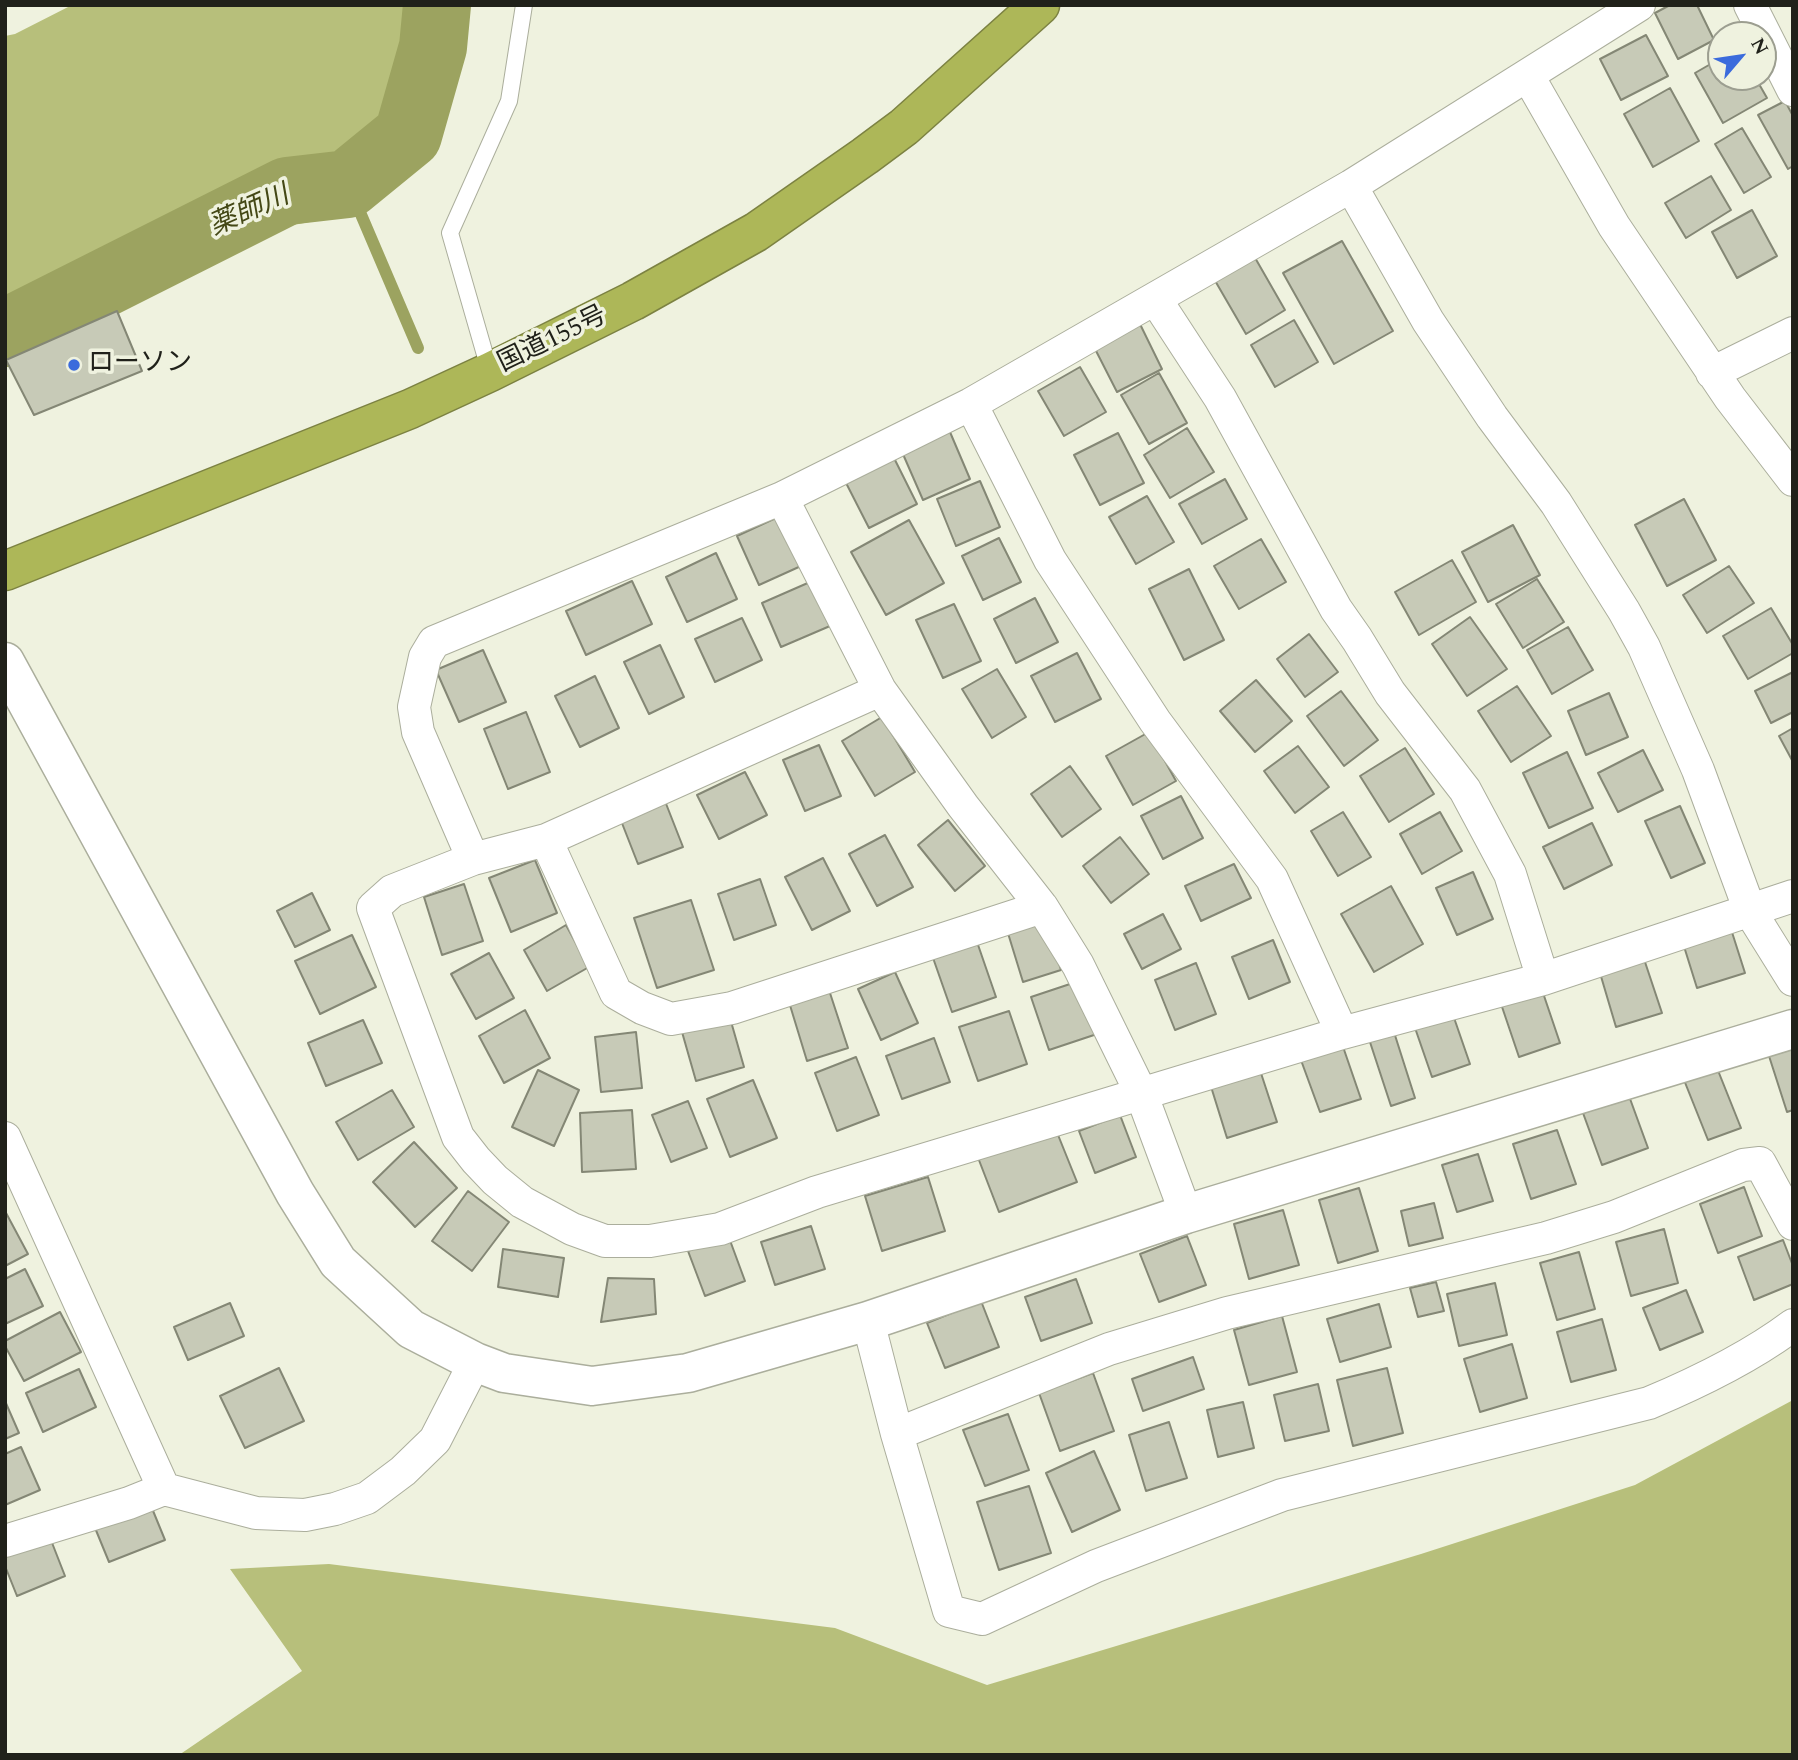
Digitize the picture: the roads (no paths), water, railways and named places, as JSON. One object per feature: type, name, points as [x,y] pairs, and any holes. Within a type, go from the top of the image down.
[{"type":"highway","name":"国道155号","points":[[5,570],[410,409],[633,301],[756,232],[904,127],[1040,5]]},
{"type":"street","points":[[473,859],[418,732],[414,707],[425,657],[434,642],[782,498],[971,404],[1351,186],[1639,5]]},
{"type":"street","points":[[1750,5],[1793,90]]},
{"type":"street","points":[[1528,76],[1614,226],[1712,373],[1793,480]]},
{"type":"street","points":[[1351,186],[1429,321],[1492,417],[1556,503],[1637,635],[1698,769],[1750,911],[1793,980]]},
{"type":"street","points":[[1156,300],[1220,398],[1336,609],[1390,693],[1465,790],[1510,874],[1543,979]]},
{"type":"street","points":[[1712,373],[1793,334]]},
{"type":"street","points":[[971,404],[1050,560],[1155,721],[1272,879],[1342,1033]]},
{"type":"street","points":[[782,498],[880,690],[963,806],[1042,907],[1078,965],[1141,1093],[1186,1214]]},
{"type":"street","points":[[5,662],[295,1193],[338,1262],[411,1329],[475,1362],[504,1373],[592,1386],[688,1373],[868,1321],[1186,1214],[1793,1029]]},
{"type":"street","points":[[880,690],[546,840],[473,859],[392,891],[373,908],[458,1137],[495,1180],[522,1202],[572,1229],[605,1241],[650,1241],[720,1229],[817,1192],[1342,1033],[1543,979],[1793,896]]},
{"type":"street","points":[[546,840],[616,993],[671,1018],[732,1008],[1042,907]]},
{"type":"street","points":[[5,1138],[164,1489]]},
{"type":"street","points":[[897,1434],[1109,1349],[1227,1313],[1546,1238],[1614,1217],[1744,1165],[1760,1163],[1793,1224]]},
{"type":"street","points":[[868,1321],[897,1434],[950,1611],[982,1619],[1096,1566],[1282,1495],[1649,1403],[1698,1382],[1774,1339],[1793,1325]]},
{"type":"street","points":[[5,1541],[129,1503],[164,1489],[256,1513],[305,1515],[367,1498],[403,1471],[435,1440],[475,1362]]},
{"type":"lane","points":[[490,372],[450,233],[509,101],[524,5]]},
{"type":"waterway","name":"薬師川","points":[[5,333],[287,191],[348,184],[408,135],[433,47],[437,5]]},
{"type":"waterway","points":[[348,184],[418,348]]},
{"type":"place","name":"ローソン","points":[[74,365]]}]
